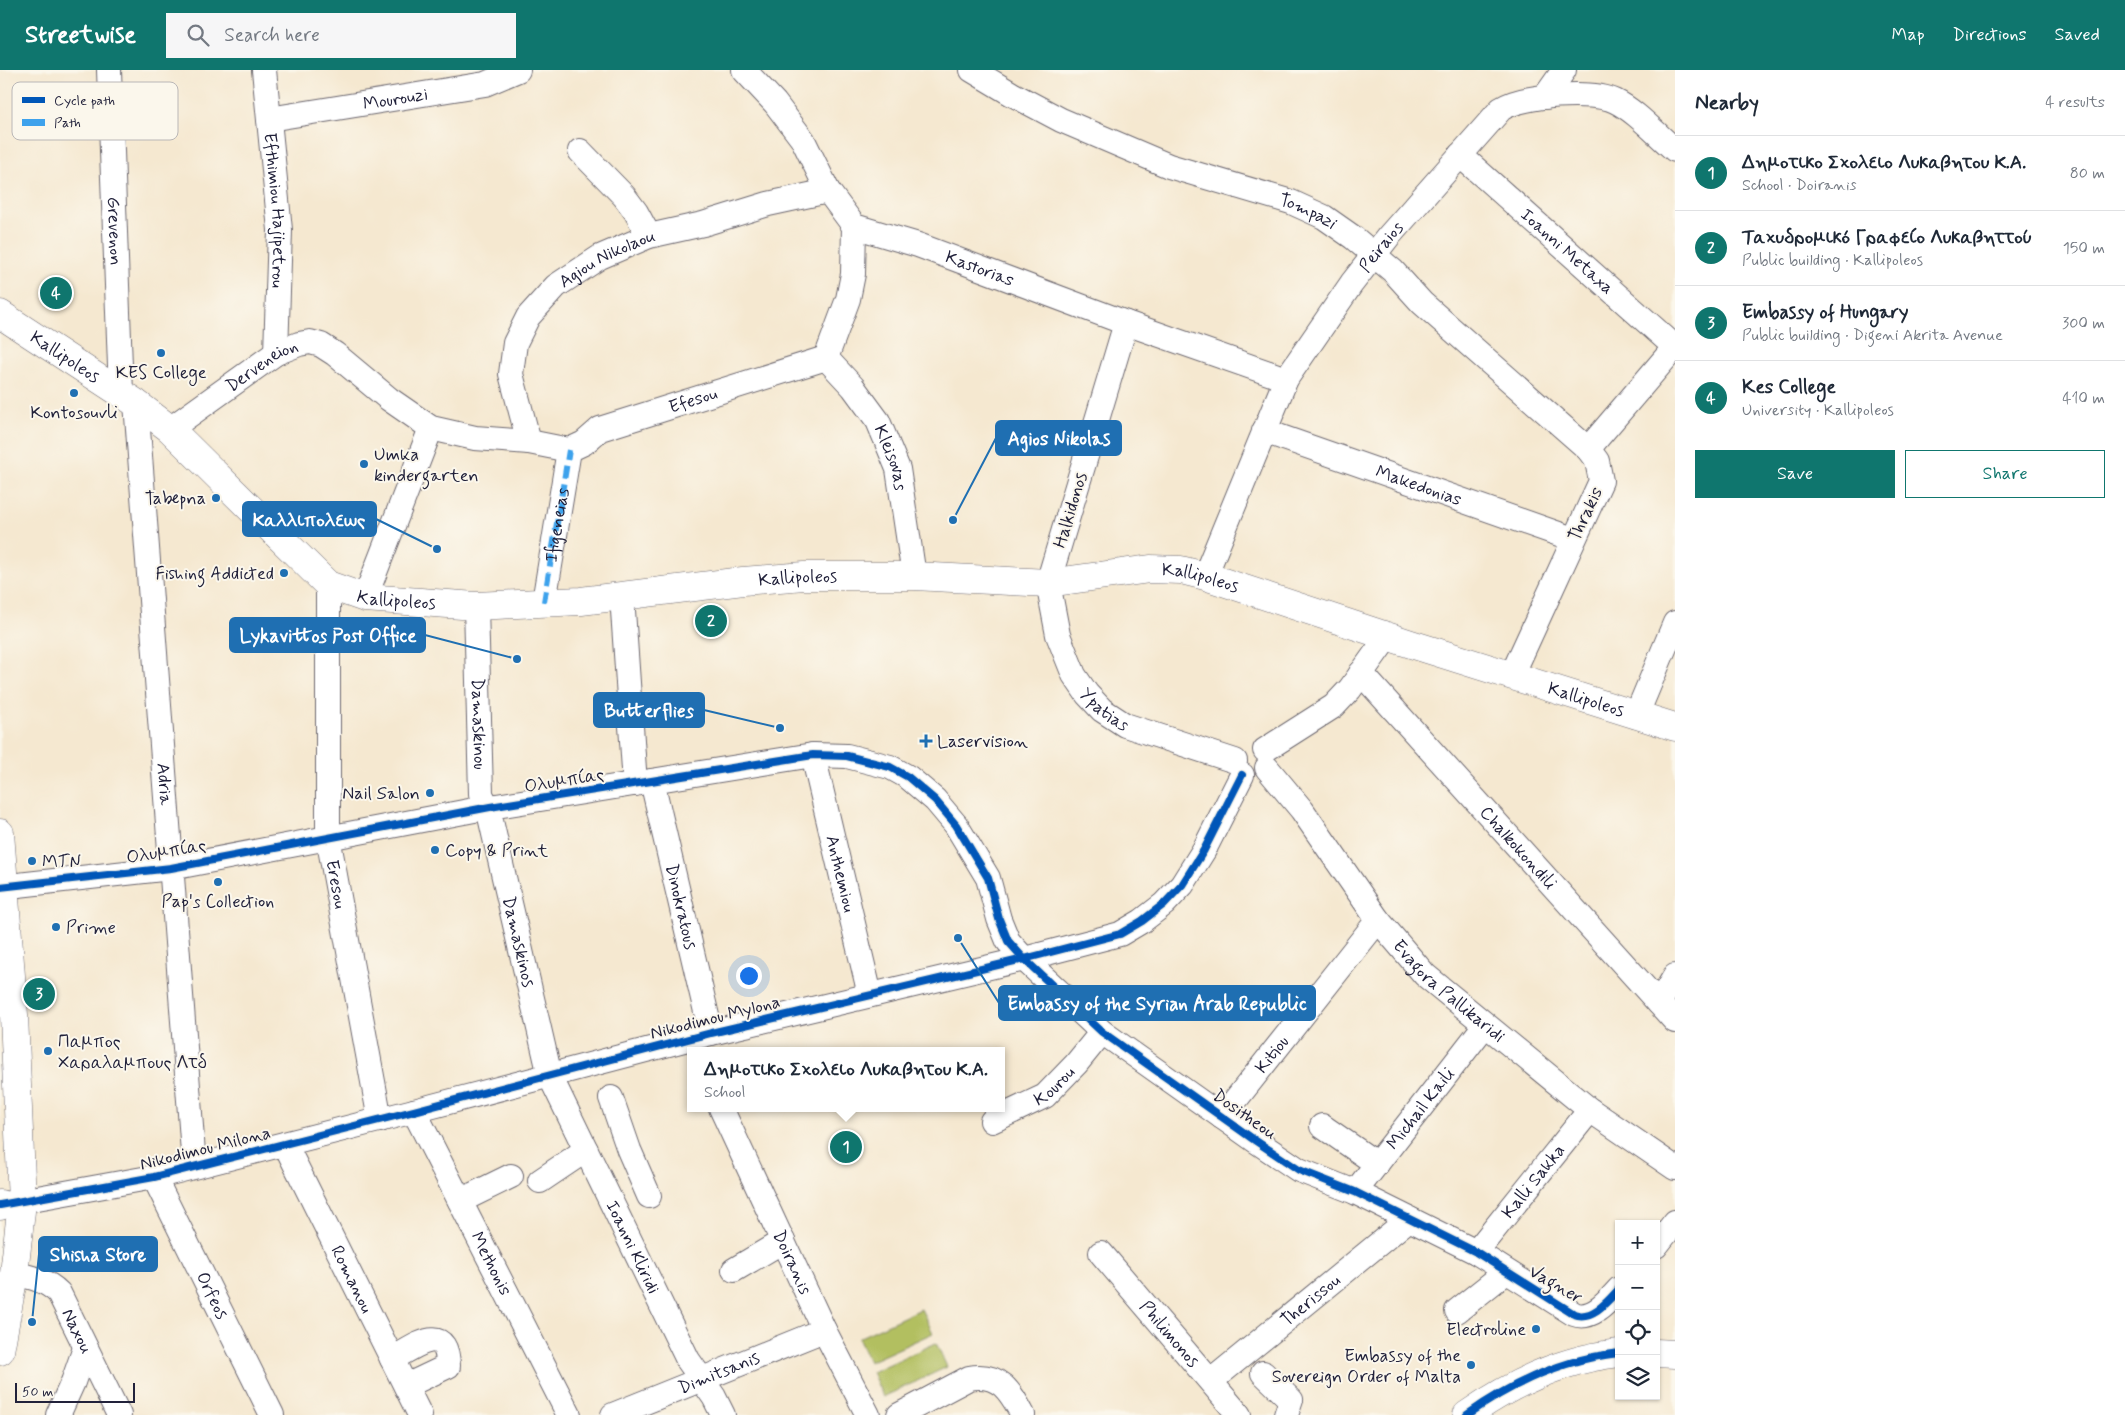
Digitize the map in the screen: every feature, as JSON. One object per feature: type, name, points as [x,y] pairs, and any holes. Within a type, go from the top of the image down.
[{"type":"main road","name":"Kallipoleos","points":[[0,314],[128,398],[170,429],[328,585],[365,598],[476,606],[581,601],[743,581],[804,576],[914,576],[1048,583],[1150,569],[1181,570],[1205,576],[1675,727]]},
{"type":"main road","points":[[0,833],[2,886],[14,1015],[5,1204],[14,1274],[0,1351]]},
{"type":"main road","points":[[1660,1353],[1675,1354]]},
{"type":"main road","points":[[1467,1415],[1501,1392],[1530,1378],[1580,1360],[1615,1354]]},
{"type":"street","name":"Efthimiou Hajipetrou","points":[[264,70],[280,230],[276,353]]},
{"type":"street","name":"Mourouzi","points":[[269,119],[486,84],[518,70]]},
{"type":"street","points":[[744,70],[775,102],[804,140],[828,191],[854,226],[853,274],[848,299],[826,358]]},
{"type":"street","name":"Tompazi","points":[[972,70],[1061,120],[1169,166],[1307,208],[1354,238],[1393,271],[1422,303],[1588,449]]},
{"type":"street","points":[[1545,97],[1564,70]]},
{"type":"street","name":"Peiraios","points":[[1205,576],[1286,379],[1393,231],[1501,109],[1515,102],[1545,97],[1582,96],[1614,100],[1675,150]]},
{"type":"street","name":"Grevenon","points":[[113,140],[128,398]]},
{"type":"street","points":[[580,151],[624,196],[636,212],[649,236]]},
{"type":"street","name":"Ioanni Metaxa","points":[[1460,155],[1675,347]]},
{"type":"street","name":"Agiou Nikolaou","points":[[529,442],[511,374],[515,343],[528,317],[556,286],[600,257],[649,236],[703,224],[768,204],[828,191]]},
{"type":"street","name":"Kastorias","points":[[854,226],[918,245],[1126,323],[1286,379]]},
{"type":"street","name":"Halkidonos","points":[[1048,583],[1126,323]]},
{"type":"street","name":"Derveneion","points":[[170,429],[276,353],[310,342],[321,345],[389,399],[431,428]]},
{"type":"street","points":[[1588,449],[1675,347]]},
{"type":"street","name":"Efesou","points":[[569,450],[584,443],[600,429],[826,358]]},
{"type":"street","name":"Kleisovas","points":[[826,358],[853,387],[878,421],[898,469],[914,576]]},
{"type":"street","name":"Adria","points":[[128,398],[171,868],[194,1166]]},
{"type":"street","points":[[365,598],[431,428],[475,438],[529,442],[569,450]]},
{"type":"street","name":"Makedonias","points":[[1264,431],[1573,540]]},
{"type":"street","name":"Thrakis","points":[[1512,675],[1601,480],[1598,461],[1588,449]]},
{"type":"street","name":"Ifigeneias","points":[[544,602],[569,450]]},
{"type":"street","name":"Ypatias","points":[[1048,583],[1058,635],[1074,675],[1087,694],[1102,710],[1125,725],[1238,768]]},
{"type":"street","name":"Eresou","points":[[328,585],[328,837],[380,1120]]},
{"type":"street","name":"Dinokratous","points":[[622,596],[643,782],[701,1040]]},
{"type":"street","name":"Damaskinou","points":[[476,606],[481,794],[488,808]]},
{"type":"street","points":[[1636,716],[1675,623]]},
{"type":"street","points":[[1024,959],[1120,934],[1142,921],[1164,904],[1182,885],[1204,850],[1238,768],[1238,752],[1246,745],[1256,745],[1266,759],[1344,697],[1388,636]]},
{"type":"street","name":"Chalkokondili","points":[[1361,673],[1675,1021]]},
{"type":"street","name":"Ολυμπίας","points":[[2,886],[171,868],[328,837],[643,782],[813,754],[848,756],[890,767],[908,778],[935,800],[956,825],[980,862],[988,878],[999,919],[1008,941],[1024,959]]},
{"type":"street","name":"Anthemiou","points":[[813,754],[870,995]]},
{"type":"street","name":"Evagora Pallikaridi","points":[[1266,759],[1378,920],[1426,975],[1590,1110],[1675,1168]]},
{"type":"street","name":"Damaskinos","points":[[488,808],[550,1076]]},
{"type":"street","name":"Kitiou","points":[[1222,1117],[1378,920]]},
{"type":"street","name":"Nikodimou Mylona","points":[[414,1111],[701,1040],[870,995],[1024,959]]},
{"type":"street","name":"Dositheou","points":[[1024,959],[1102,1032],[1299,1170],[1355,1192],[1476,1252]]},
{"type":"street","points":[[1659,1003],[1675,976]]},
{"type":"street","name":"Michail Kaili","points":[[1355,1192],[1485,1025]]},
{"type":"street","name":"Kourou","points":[[992,1121],[1045,1096],[1076,1064],[1102,1032]]},
{"type":"street","name":"Ioanni Kliridi","points":[[550,1076],[688,1360],[714,1396],[723,1415]]},
{"type":"street","points":[[611,1098],[629,1150],[649,1196]]},
{"type":"street","name":"Kalli Sakka","points":[[1476,1252],[1590,1110]]},
{"type":"street","name":"Nikodimou Milona","points":[[5,1204],[154,1176],[414,1111]]},
{"type":"street","name":"Methonis","points":[[414,1111],[569,1415]]},
{"type":"street","name":"Doiranis","points":[[723,1112],[824,1330],[868,1415]]},
{"type":"street","points":[[1322,1126],[1377,1164]]},
{"type":"street","name":"Romanou","points":[[285,1144],[420,1415]]},
{"type":"street","points":[[540,1182],[590,1158],[629,1150]]},
{"type":"street","name":"Orfeos","points":[[154,1176],[272,1415]]},
{"type":"street","points":[[460,1201],[511,1176]]},
{"type":"street","name":"Therissou","points":[[1211,1381],[1409,1219]]},
{"type":"street","points":[[1660,1241],[1675,1222]]},
{"type":"street","points":[[734,1270],[783,1242]]},
{"type":"street","name":"Vagner","points":[[1476,1252],[1580,1316],[1590,1314],[1604,1305],[1615,1293]]},
{"type":"street","name":"Philimonos","points":[[1101,1253],[1239,1415]]},
{"type":"street","points":[[1457,1311],[1506,1272]]},
{"type":"street","name":"Naxou","points":[[14,1274],[35,1277],[53,1287],[59,1293],[119,1415]]},
{"type":"street","name":"Dimitsanis","points":[[613,1415],[824,1330]]},
{"type":"street","points":[[392,1359],[429,1340],[436,1339],[440,1341],[448,1358],[448,1366],[406,1386]]},
{"type":"street","points":[[58,1415],[73,1382],[85,1348]]},
{"type":"street","points":[[1263,1373],[1291,1400],[1286,1415]]},
{"type":"street","points":[[898,1415],[968,1378],[980,1376],[992,1378],[1003,1385],[1013,1396],[1023,1415]]},
{"type":"street","points":[[66,1415],[70,1405],[101,1380]]},
{"type":"green space","points":[[921,1309],[933,1333],[869,1362],[858,1338]]},
{"type":"green space","points":[[936,1343],[947,1367],[883,1397],[872,1372]]},
{"type":"marked path","points":[[544,602],[569,450]]},
{"type":"cycle path","points":[[0,887],[171,868],[490,807],[813,755],[847,756],[890,767],[908,777],[935,800],[956,825],[988,878],[999,919],[1008,941],[1024,959],[1102,1032],[1253,1139],[1299,1170],[1355,1192],[1476,1252],[1574,1314],[1587,1315],[1599,1309],[1615,1293]]},
{"type":"cycle path","points":[[0,1205],[154,1177],[711,1033],[1024,959],[1120,934],[1142,921],[1164,904],[1182,885],[1204,850],[1242,775]]},
{"type":"cycle path","points":[[1467,1415],[1484,1403],[1539,1374],[1578,1361],[1615,1354]]},
{"type":"place","name":"Kes College","points":[[56,293]]},
{"type":"place","name":"KES College","points":[[161,353]]},
{"type":"place","name":"Kontosouvli","points":[[74,393]]},
{"type":"place","name":"Umka kindergarten","points":[[364,464]]},
{"type":"place","name":"Tabepna","points":[[216,498]]},
{"type":"place","name":"Agios Nikolas","points":[[953,520]]},
{"type":"place","name":"Καλλιπολεως","points":[[437,549]]},
{"type":"place","name":"Fishing Addicted","points":[[284,573]]},
{"type":"place","name":"Ταχυδρομικό Γραφείο Λυκαβηττού","points":[[711,621]]},
{"type":"place","name":"Lykavittos Post Office","points":[[517,659]]},
{"type":"place","name":"Butterflies","points":[[780,728]]},
{"type":"place","name":"Laservision","points":[[926,741]]},
{"type":"place","name":"Nail Salon","points":[[430,793]]},
{"type":"place","name":"Copy & Print","points":[[435,850]]},
{"type":"place","name":"MTN","points":[[32,861]]},
{"type":"place","name":"Pap's Collection","points":[[218,882]]},
{"type":"place","name":"Prime","points":[[56,927]]},
{"type":"place","name":"Embassy of the Syrian Arab Republic","points":[[958,938]]},
{"type":"place","name":"Embassy of Hungary","points":[[39,994]]},
{"type":"place","name":"Παμπος Χαραλαμπους Λτδ","points":[[48,1051]]},
{"type":"place","name":"Δημοτικο Σχολειο Λυκαβητου Κ.Α.","points":[[846,1147]]},
{"type":"place","name":"Shisha Store","points":[[32,1322]]},
{"type":"place","name":"Electroline","points":[[1536,1329]]},
{"type":"place","name":"Embassy of the Sovereign Order of Malta","points":[[1471,1365]]}]
